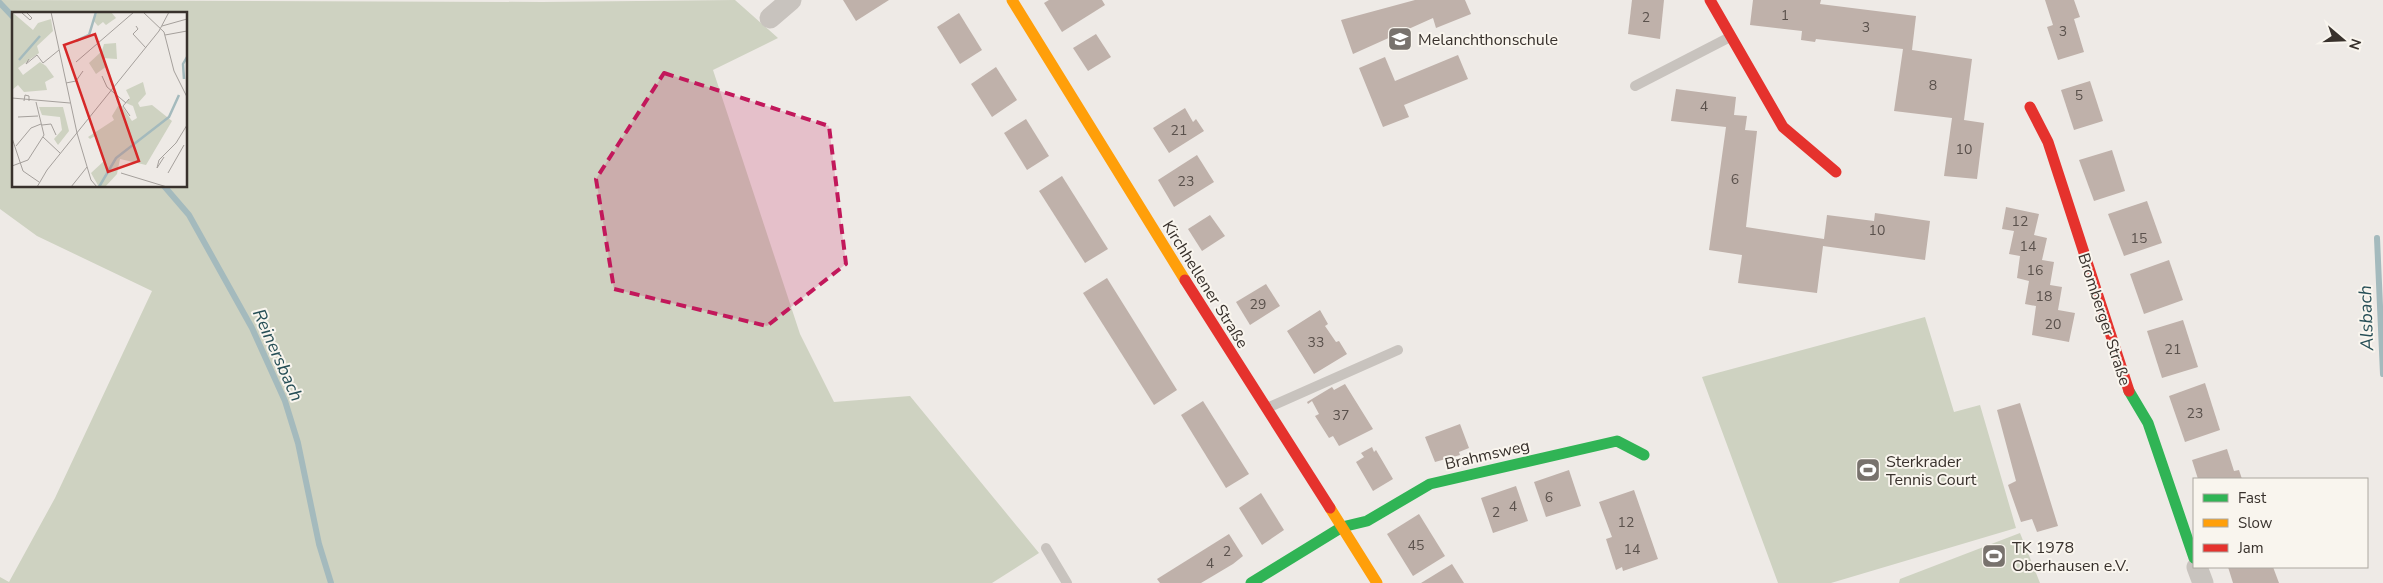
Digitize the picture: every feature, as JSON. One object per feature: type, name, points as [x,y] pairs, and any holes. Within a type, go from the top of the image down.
[{"type":"street","points":[[770,18],[792,0]]},
{"type":"street","name":"Kirchhellener Straße","points":[[1012,0],[1377,583]]},
{"type":"street","points":[[1710,0],[1783,127],[1836,172]]},
{"type":"street","name":"Bromberger Straße","points":[[2030,107],[2048,142],[2128,390],[2148,423],[2193,555]]},
{"type":"street","name":"Brahmsweg","points":[[1251,583],[1342,527],[1367,520],[1430,484],[1618,441],[1644,455]]},
{"type":"street","points":[[2197,568],[2203,583]]},
{"type":"lane","points":[[1635,86],[1731,36]]},
{"type":"lane","points":[[1266,408],[1398,350]]},
{"type":"lane","points":[[1046,548],[1066,583]]},
{"type":"highlighted area","points":[[664,73],[829,126],[846,264],[767,326],[614,289],[596,179]]},
{"type":"green space","points":[[0,0],[542,2],[735,0],[778,38],[713,70],[800,334],[834,402],[910,396],[1039,553],[992,583],[0,583],[0,577],[9,582],[55,498],[152,291],[37,236],[0,209]]},
{"type":"green space","name":"Sterkrader Tennis Court","points":[[1925,317],[1954,412],[1980,405],[2016,528],[1831,583],[1778,583],[1702,377]]},
{"type":"green space","name":"TK 1978 Oberhausen e.V.","points":[[2020,533],[2040,583],[1899,583],[1900,579]]},
{"type":"building","points":[[843,0],[889,0],[856,21]]},
{"type":"building","points":[[1049,0],[1102,0],[1105,5],[1062,32],[1044,3]]},
{"type":"building","points":[[1415,0],[1465,0],[1471,14],[1436,28],[1433,18],[1353,54],[1341,20]]},
{"type":"building","points":[[1632,0],[1664,0],[1660,39],[1628,34]]},
{"type":"building","points":[[1753,0],[1821,0],[1820,4],[1916,16],[1912,50],[1972,59],[1964,120],[1984,123],[1977,179],[1944,176],[1952,118],[1894,111],[1903,49],[1816,39],[1815,42],[1801,40],[1802,31],[1750,25]]},
{"type":"building","points":[[2045,0],[2074,0],[2080,17],[2074,19],[2084,52],[2058,60],[2047,27],[2053,25]]},
{"type":"building","points":[[959,13],[982,50],[960,64],[937,27]]},
{"type":"building","points":[[1096,34],[1111,57],[1088,71],[1073,48]]},
{"type":"building","points":[[1458,55],[1468,79],[1404,105],[1409,117],[1383,127],[1359,68],[1385,57],[1395,81]]},
{"type":"building","points":[[996,67],[1017,100],[992,117],[971,84]]},
{"type":"building","points":[[2090,81],[2103,121],[2074,130],[2061,90]]},
{"type":"building","points":[[1676,89],[1736,97],[1734,115],[1747,116],[1745,130],[1757,131],[1746,227],[1824,239],[1827,215],[1874,221],[1875,213],[1930,221],[1925,260],[1823,246],[1817,293],[1738,283],[1742,255],[1709,250],[1726,127],[1671,121]]},
{"type":"building","points":[[1185,108],[1193,122],[1196,119],[1204,131],[1169,153],[1153,128]]},
{"type":"building","points":[[1026,119],[1049,156],[1027,170],[1004,133]]},
{"type":"building","points":[[2112,150],[2125,191],[2094,201],[2079,160]]},
{"type":"building","points":[[1197,155],[1214,182],[1174,207],[1158,180]]},
{"type":"building","points":[[1062,176],[1108,249],[1085,263],[1039,191]]},
{"type":"building","points":[[2147,201],[2162,243],[2124,256],[2108,214]]},
{"type":"building","points":[[2006,207],[2039,214],[2034,235],[2047,238],[2042,260],[2054,262],[2050,285],[2062,287],[2058,310],[2075,313],[2069,342],[2032,335],[2036,306],[2025,304],[2029,281],[2017,278],[2020,256],[2009,254],[2014,231],[2002,229]]},
{"type":"building","points":[[1210,215],[1225,236],[1202,251],[1188,229]]},
{"type":"building","points":[[2169,260],[2183,300],[2144,314],[2130,274]]},
{"type":"building","points":[[1107,278],[1177,390],[1154,405],[1083,293]]},
{"type":"building","points":[[1266,284],[1280,306],[1250,325],[1236,302]]},
{"type":"building","points":[[1320,310],[1328,324],[1325,326],[1336,342],[1339,341],[1347,354],[1314,374],[1287,331]]},
{"type":"building","points":[[2183,320],[2198,367],[2162,378],[2147,331]]},
{"type":"building","points":[[2205,383],[2220,430],[2185,442],[2169,396]]},
{"type":"building","points":[[1345,384],[1373,429],[1339,446],[1333,436],[1329,438],[1315,416],[1319,414],[1312,401],[1308,404],[1307,402],[1332,387],[1334,390]]},
{"type":"building","points":[[1203,401],[1249,474],[1226,488],[1181,415]]},
{"type":"building","points":[[2020,403],[2058,526],[2037,532],[2032,519],[2021,522],[2008,485],[2016,481],[1997,410]]},
{"type":"building","points":[[1460,424],[1469,448],[1459,452],[1460,455],[1435,462],[1425,437]]},
{"type":"building","points":[[1372,447],[1374,452],[1376,450],[1393,479],[1373,491],[1356,462],[1364,457],[1361,453]]},
{"type":"building","points":[[2227,449],[2234,471],[2239,470],[2242,478],[2198,478],[2192,460]]},
{"type":"building","points":[[1569,470],[1581,506],[1546,517],[1534,482]]},
{"type":"building","points":[[1516,486],[1528,521],[1493,533],[1481,498]]},
{"type":"building","points":[[1634,490],[1658,559],[1623,571],[1622,567],[1616,570],[1606,539],[1612,537],[1599,502]]},
{"type":"building","points":[[1261,493],[1284,530],[1262,545],[1239,508]]},
{"type":"building","points":[[1419,514],[1445,556],[1413,576],[1387,534]]},
{"type":"building","points":[[1229,534],[1243,556],[1233,564],[1201,583],[1160,583],[1157,579]]},
{"type":"building","points":[[1452,564],[1464,583],[1421,583]]},
{"type":"building","points":[[2228,568],[2273,568],[2279,583],[2233,583]]},
{"type":"waterway","name":"Reinersbach","points":[[0,3],[12,16]]},
{"type":"waterway","name":"Reinersbach","points":[[166,188],[189,215],[252,328],[285,401],[298,443],[319,544],[331,583]]},
{"type":"waterway","name":"Alsbach","points":[[2377,238],[2383,374]]},
{"type":"traffic: fast","points":[[2129,391],[2148,423],[2193,555]]},
{"type":"traffic: fast","points":[[1251,583],[1342,527],[1367,521],[1430,484],[1617,441],[1644,455]]},
{"type":"traffic: slow","points":[[1012,0],[1185,280]]},
{"type":"traffic: slow","points":[[1330,508],[1377,583]]},
{"type":"traffic: jam","points":[[1710,0],[1783,127],[1836,172]]},
{"type":"traffic: jam","points":[[2030,107],[2048,142],[2129,391]]},
{"type":"traffic: jam","points":[[1185,280],[1330,508]]},
{"type":"place","name":"Melanchthonschule","points":[[1400,39]]},
{"type":"place","name":"Sterkrader Tennis Court","points":[[1868,470]]},
{"type":"place","name":"TK 1978 Oberhausen e.V.","points":[[1994,556]]}]
